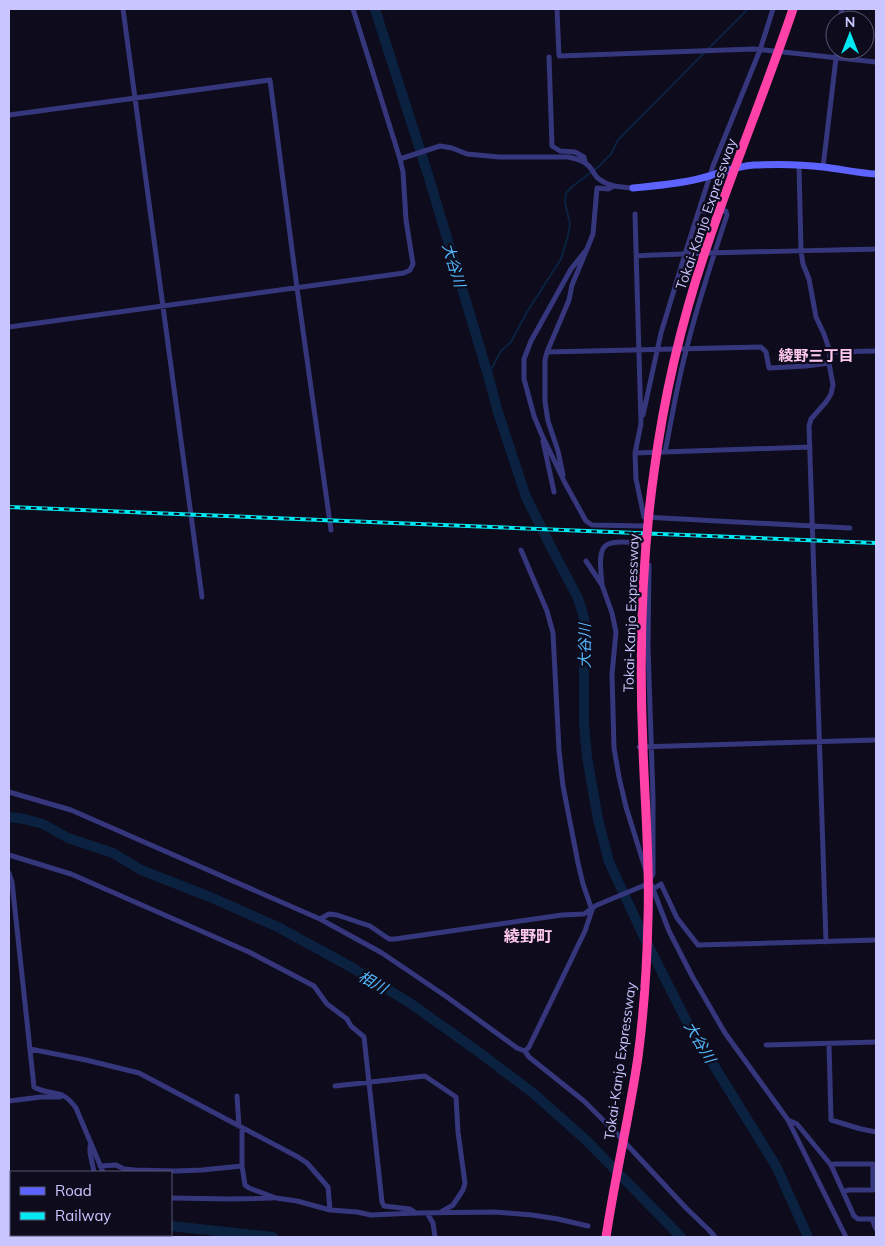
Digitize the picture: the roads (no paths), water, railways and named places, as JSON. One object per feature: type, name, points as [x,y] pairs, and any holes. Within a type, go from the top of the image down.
[{"type":"highway","name":"Tokai-Kanjo Expressway","points":[[606,1237],[638,1057],[647,968],[649,914],[641,628],[648,514],[654,471],[670,380],[692,294],[793,9]]},
{"type":"street","points":[[123,9],[202,597]]},
{"type":"street","points":[[9,327],[404,273],[410,270],[413,264],[406,220],[403,159],[353,9]]},
{"type":"street","points":[[557,9],[559,56],[760,50],[825,57]]},
{"type":"street","points":[[320,919],[329,914],[337,915],[370,926],[389,939],[562,915],[584,914],[597,905],[650,882],[653,874],[653,797],[648,647],[649,557],[645,543],[644,517],[636,479],[635,453],[657,350],[685,254],[713,166],[760,50],[773,9]]},
{"type":"street","points":[[549,57],[552,146],[560,151],[575,152],[584,157],[585,162]]},
{"type":"street","points":[[823,167],[836,60]]},
{"type":"street","points":[[856,60],[876,62]]},
{"type":"street","points":[[9,115],[270,80],[331,530]]},
{"type":"street","points":[[403,159],[440,146],[467,154],[498,157],[577,158],[585,162],[598,178],[614,186],[633,188],[667,185],[752,165],[799,165],[876,174]]},
{"type":"street","points":[[799,165],[801,252],[809,279],[816,316],[830,352],[829,363],[832,384],[831,394],[811,419],[809,426],[826,942]]},
{"type":"street","points":[[565,482],[558,451],[548,421],[545,402],[545,360],[593,234],[597,188],[608,189],[614,186]]},
{"type":"street","points":[[665,452],[673,405],[686,349],[714,252],[727,215],[726,212],[699,211]]},
{"type":"street","points":[[635,214],[641,424]]},
{"type":"street","points":[[587,249],[571,269],[530,341],[524,359],[524,379],[534,416],[541,433],[586,520],[592,525],[644,526]]},
{"type":"street","points":[[636,256],[714,252],[801,252],[876,249]]},
{"type":"street","points":[[547,352],[760,347],[766,352],[769,368],[829,363]]},
{"type":"street","points":[[830,352],[876,351]]},
{"type":"street","points":[[541,433],[554,492]]},
{"type":"street","points":[[635,453],[810,447]]},
{"type":"street","points":[[644,517],[850,528]]},
{"type":"street","points":[[602,585],[600,558],[602,549],[606,544],[616,542],[645,543]]},
{"type":"street","points":[[521,550],[548,611],[553,632],[559,750],[563,786],[578,863],[592,910],[585,931],[529,1048],[525,1051]]},
{"type":"street","points":[[586,561],[602,585],[612,613],[616,632],[612,674],[614,748],[626,807],[650,882],[669,931],[681,955],[725,1033],[788,1120],[846,1237]]},
{"type":"street","points":[[638,747],[876,740]]},
{"type":"street","points":[[9,792],[71,810],[320,919],[382,952],[517,1048],[525,1051],[529,1057],[584,1101],[715,1237]]},
{"type":"street","points":[[9,855],[52,867],[78,877],[249,952],[314,986],[327,1004],[347,1019],[364,1037],[382,1202],[384,1206],[410,1209],[416,1213]]},
{"type":"street","points":[[9,873],[12,882],[34,1087],[38,1090],[62,1095],[70,1100],[76,1108],[102,1171]]},
{"type":"street","points":[[653,889],[661,884],[677,918],[698,946],[876,940]]},
{"type":"street","points":[[766,1045],[876,1042]]},
{"type":"street","points":[[829,1044],[831,1120],[876,1132]]},
{"type":"street","points":[[30,1049],[139,1073],[298,1156],[328,1186],[330,1210]]},
{"type":"street","points":[[335,1086],[425,1076],[456,1097],[458,1132],[465,1183],[463,1190],[453,1205],[440,1212]]},
{"type":"street","points":[[9,1100],[60,1097],[62,1095]]},
{"type":"street","points":[[237,1096],[245,1185],[276,1198]]},
{"type":"street","points":[[788,1120],[798,1124],[831,1165],[854,1216],[858,1219],[874,1219],[876,1229]]},
{"type":"street","points":[[90,1142],[94,1171]]},
{"type":"street","points":[[831,1165],[873,1164],[875,1170],[873,1190],[848,1190],[844,1192]]},
{"type":"street","points":[[100,1166],[116,1165],[124,1169],[176,1171],[242,1166]]},
{"type":"street","points":[[172,1198],[276,1198],[297,1201],[330,1210],[371,1215],[495,1212],[532,1215],[588,1226]]},
{"type":"street","points":[[428,1213],[433,1223],[435,1235]]},
{"type":"waterway","name":"大谷川","points":[[375,9],[429,178],[497,409],[526,497],[578,598],[584,618],[584,724],[587,757],[598,819],[609,862],[687,1022],[776,1166],[808,1237]]},
{"type":"waterway","points":[[707,50],[748,9]]},
{"type":"waterway","points":[[488,375],[501,351],[511,342],[527,312],[561,259],[570,224],[565,203],[566,193],[611,154],[618,140],[704,53]]},
{"type":"waterway","name":"相川","points":[[9,817],[43,824],[68,838],[113,853],[141,870],[210,897],[278,927],[351,967],[410,1003],[533,1093],[587,1141],[681,1237]]},
{"type":"waterway","points":[[172,1226],[273,1237]]},
{"type":"railway","points":[[9,507],[876,543]]},
{"type":"district","name":"綾野三丁目","points":[[816,355]]},
{"type":"district","name":"綾野町","points":[[528,936]]}]
